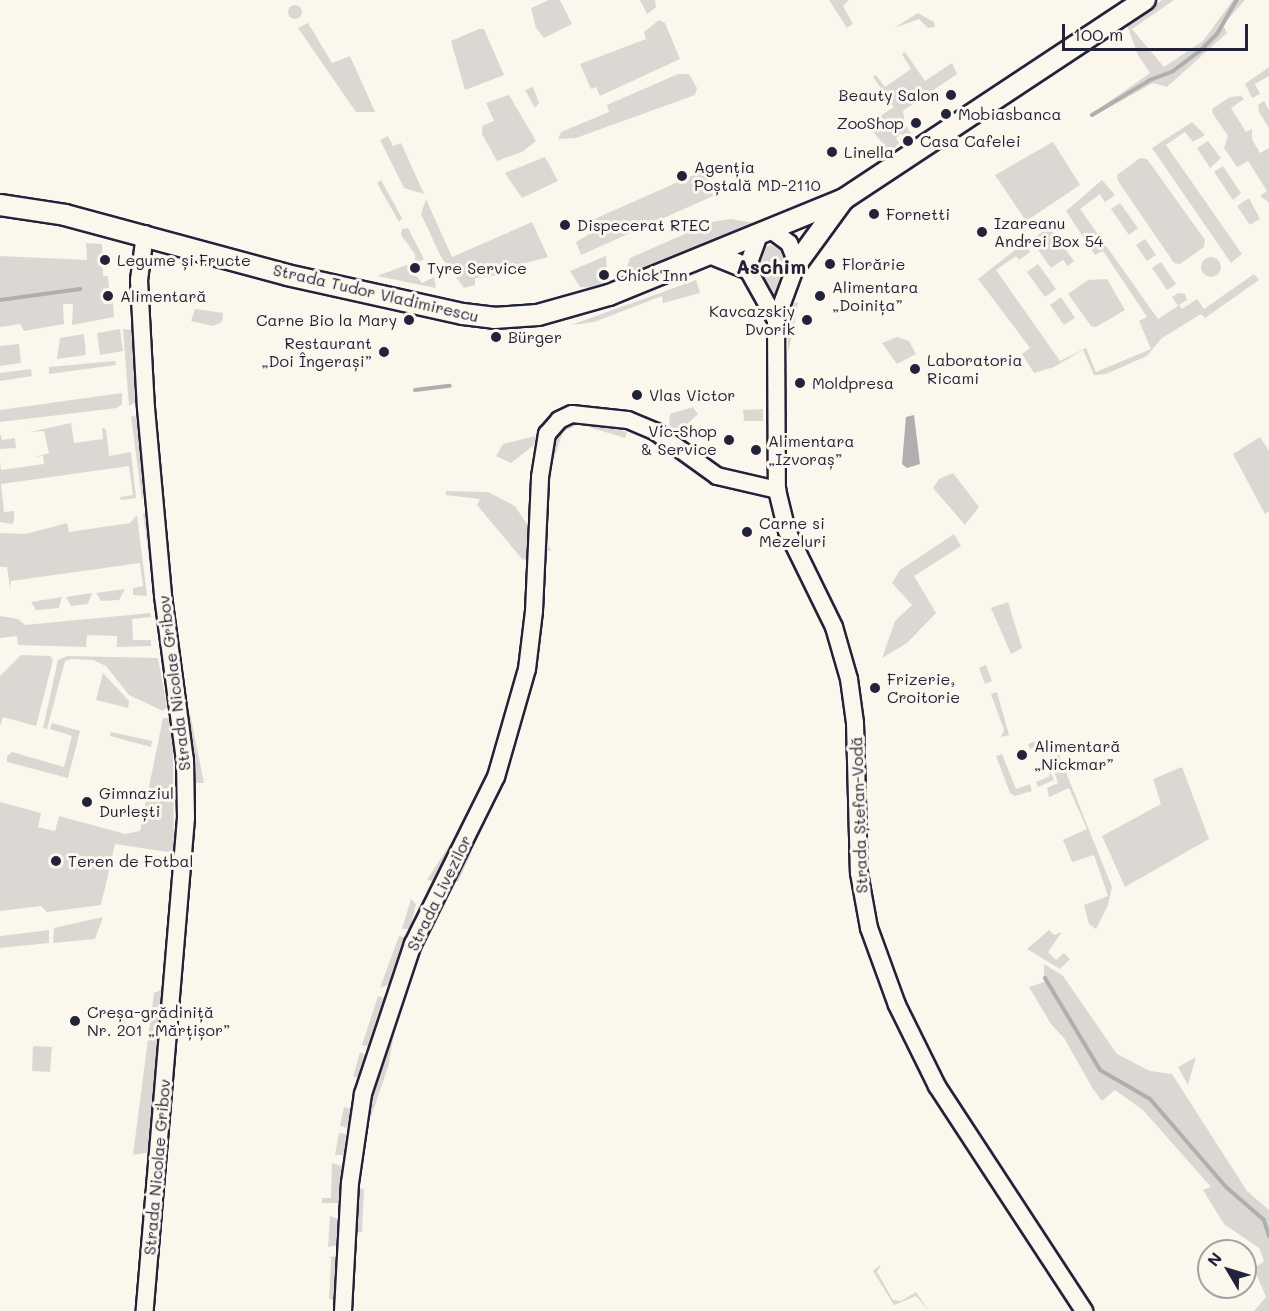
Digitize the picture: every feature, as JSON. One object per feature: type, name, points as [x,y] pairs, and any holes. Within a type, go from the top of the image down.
[{"type":"main road","name":"Strada Tudor Vladimirescu","points":[[0,205],[65,215],[145,234],[287,275],[494,318],[538,315],[587,303],[844,199],[1145,0]]},
{"type":"main road","points":[[797,263],[844,199]]},
{"type":"main road","points":[[712,254],[747,268]]},
{"type":"street","points":[[747,268],[765,232],[789,243],[797,263]]},
{"type":"street","name":"Strada Nicolae Gribov","points":[[145,234],[140,280],[147,408],[163,596],[185,760],[186,818],[145,1311]]},
{"type":"street","name":"Strada Ștefan-Vodă","points":[[797,263],[776,320],[777,490],[788,531],[845,658],[855,723],[861,882],[869,928],[887,981],[937,1086],[1084,1311]]},
{"type":"street","name":"Strada Ștefan-Vodă","points":[[747,268],[776,320]]},
{"type":"street","name":"Strada Livezilor","points":[[343,1311],[350,1183],[363,1094],[413,944],[496,777],[526,669],[534,611],[540,477],[547,434],[553,425],[572,414],[583,414],[644,426],[717,476],[777,490]]},
{"type":"shaded area","points":[[549,0],[560,0],[572,24],[544,38],[536,28],[531,8]]},
{"type":"shaded area","points":[[640,0],[655,0],[656,7],[647,14]]},
{"type":"shaded area","points":[[829,0],[849,0],[843,6],[853,24],[847,28]]},
{"type":"shaded area","points":[[1162,0],[1174,0],[1132,29],[1164,67],[1203,41],[1233,0],[1245,0],[1223,25],[1227,33],[1167,87],[1153,83],[1092,117],[1090,115],[1150,73],[1138,55],[1127,25]]},
{"type":"shaded area","points":[[295,5],[300,7],[302,12],[300,17],[295,19],[290,17],[288,12],[290,7]]},
{"type":"shaded area","points":[[918,13],[934,22],[935,27],[928,28],[919,19],[894,28]]},
{"type":"shaded area","points":[[659,20],[665,23],[680,59],[600,96],[596,87],[591,89],[580,64],[646,39],[644,32]]},
{"type":"shaded area","points":[[308,23],[332,63],[350,56],[375,112],[356,112],[298,28]]},
{"type":"shaded area","points":[[484,29],[504,75],[465,90],[451,41]]},
{"type":"shaded area","points":[[905,52],[925,81],[952,63],[957,74],[903,111],[905,124],[914,138],[905,140],[901,133],[896,138],[899,143],[878,161],[873,150],[876,147],[880,152],[886,147],[867,125],[894,107],[873,77],[876,75],[885,87],[911,69],[902,54]]},
{"type":"shaded area","points":[[1269,67],[1269,76],[1255,84],[1260,94],[1252,98],[1245,84]]},
{"type":"shaded area","points":[[678,74],[689,74],[697,88],[695,95],[576,138],[558,139],[561,132],[609,112],[607,105]]},
{"type":"shaded area","points":[[533,87],[539,103],[535,108],[525,90]]},
{"type":"shaded area","points":[[509,95],[536,141],[522,152],[497,161],[482,134],[482,126],[494,121],[486,103]]},
{"type":"shaded area","points":[[1241,96],[1244,99],[1231,108],[1246,132],[1252,129],[1252,139],[1260,153],[1269,148],[1269,203],[1260,196],[1267,191],[1248,161],[1237,167],[1224,148],[1228,136],[1213,114],[1212,109],[1230,97]]},
{"type":"shaded area","points":[[1264,101],[1269,110],[1269,128],[1259,112],[1258,105]]},
{"type":"shaded area","points":[[1192,122],[1205,135],[1193,142],[1185,132],[1166,145],[1242,254],[1231,263],[1152,148]]},
{"type":"shaded area","points":[[388,136],[393,146],[401,143],[424,194],[404,188],[380,140]]},
{"type":"shaded area","points":[[1208,141],[1221,158],[1210,168],[1197,148]]},
{"type":"shaded area","points":[[1053,142],[1080,185],[1026,221],[995,175]]},
{"type":"shaded area","points":[[545,157],[558,181],[522,198],[505,173]]},
{"type":"shaded area","points":[[1140,158],[1147,159],[1205,240],[1204,247],[1180,264],[1174,263],[1118,181],[1117,175]]},
{"type":"shaded area","points":[[1223,166],[1241,193],[1233,200],[1214,172]]},
{"type":"shaded area","points":[[705,170],[713,196],[581,255],[576,242],[593,232],[590,221]]},
{"type":"shaded area","points":[[381,180],[402,218],[399,222],[377,183]]},
{"type":"shaded area","points":[[1102,180],[1115,195],[1105,202],[1100,194],[1080,209],[1158,319],[1178,306],[1172,297],[1178,293],[1185,294],[1187,300],[1179,305],[1182,309],[1197,299],[1204,309],[1254,274],[1259,280],[1205,318],[1201,314],[1162,338],[1147,356],[1106,374],[1094,375],[1083,350],[1054,367],[1034,373],[1022,354],[1030,348],[978,279],[1024,243],[1030,252],[1019,260],[1016,256],[996,270],[1060,361],[1086,348],[1096,372],[1151,349],[1139,321],[1147,317],[1103,251],[1095,255],[1066,211]]},
{"type":"shaded area","points":[[1249,198],[1260,219],[1250,225],[1237,206]]},
{"type":"shaded area","points":[[426,199],[452,257],[532,222],[548,257],[507,268],[508,274],[475,278],[475,285],[464,288],[441,257],[421,214]]},
{"type":"shaded area","points":[[1120,203],[1138,228],[1129,235],[1111,209]]},
{"type":"shaded area","points":[[731,219],[754,223],[631,274],[626,269],[630,258],[712,222]]},
{"type":"shaded area","points":[[1049,227],[1074,261],[1068,266],[1063,260],[1051,268],[1031,240]]},
{"type":"shaded area","points":[[408,228],[424,259],[410,268],[422,283],[434,277],[436,288],[377,276],[415,262],[415,254],[401,235],[402,229]]},
{"type":"shaded area","points":[[1145,239],[1156,255],[1147,261],[1136,245]]},
{"type":"shaded area","points":[[86,243],[102,244],[103,276],[108,276],[109,288],[103,289],[104,304],[113,303],[114,317],[72,325],[73,304],[63,304],[64,324],[24,331],[20,324],[0,327],[0,256],[87,260]]},
{"type":"shaded area","points":[[771,245],[783,251],[788,262],[779,293],[770,295],[755,266],[762,248]]},
{"type":"shaded area","points":[[606,256],[607,282],[591,288],[580,287],[570,271]]},
{"type":"shaded area","points":[[1211,257],[1218,260],[1221,267],[1218,274],[1211,277],[1204,274],[1201,267],[1204,260]]},
{"type":"shaded area","points":[[1161,262],[1176,284],[1167,290],[1152,268]]},
{"type":"shaded area","points":[[1038,264],[1056,289],[1045,297],[1027,272]]},
{"type":"shaded area","points":[[1107,279],[1125,310],[1096,327],[1091,326],[1068,294],[1088,280]]},
{"type":"shaded area","points":[[696,280],[700,293],[663,303],[662,296],[594,322],[571,325]]},
{"type":"shaded area","points":[[1061,297],[1075,318],[1064,325],[1050,305]]},
{"type":"shaded area","points":[[798,302],[788,353],[787,323],[791,304]]},
{"type":"shaded area","points":[[195,309],[223,313],[222,322],[213,326],[191,321]]},
{"type":"shaded area","points":[[120,329],[123,351],[100,355],[97,333]]},
{"type":"shaded area","points":[[123,329],[134,330],[139,400],[129,406]]},
{"type":"shaded area","points":[[84,334],[86,355],[57,359],[60,338]]},
{"type":"shaded area","points":[[897,337],[909,341],[916,354],[897,364],[882,343]]},
{"type":"shaded area","points":[[19,344],[21,363],[0,366],[0,346]]},
{"type":"shaded area","points":[[115,361],[116,365],[49,374],[49,367]]},
{"type":"shaded area","points":[[31,369],[32,376],[0,381],[0,373]]},
{"type":"shaded area","points":[[122,393],[122,404],[117,408],[0,422],[0,410]]},
{"type":"shaded area","points":[[693,407],[698,414],[683,428],[683,443],[669,425],[670,414]]},
{"type":"shaded area","points":[[763,409],[763,421],[744,421],[743,410]]},
{"type":"shaded area","points":[[914,415],[920,464],[907,468],[902,464],[906,417]]},
{"type":"shaded area","points":[[131,416],[139,417],[145,492],[148,492],[142,500]]},
{"type":"shaded area","points":[[584,420],[627,432],[625,438],[579,424],[563,432],[551,467],[547,542],[551,551],[541,550],[551,450],[556,432]]},
{"type":"shaded area","points":[[71,423],[74,443],[103,439],[102,428],[106,429],[109,456],[131,452],[136,498],[121,500],[120,497],[133,495],[129,466],[1,484],[4,512],[14,511],[14,520],[13,524],[0,522],[0,461],[1,470],[44,464],[43,456],[35,457],[49,453],[44,431],[30,432]]},
{"type":"shaded area","points":[[0,433],[2,440],[15,438],[16,448],[0,449]]},
{"type":"shaded area","points":[[536,436],[534,445],[511,463],[496,456],[503,444]]},
{"type":"shaded area","points":[[1260,437],[1269,451],[1269,511],[1265,514],[1233,454]]},
{"type":"shaded area","points":[[953,473],[979,507],[965,525],[933,488],[939,479]]},
{"type":"shaded area","points":[[446,491],[488,492],[515,506],[530,529],[530,561],[522,559],[477,505],[480,499],[446,495]]},
{"type":"shaded area","points":[[143,513],[151,517],[157,583],[153,590]]},
{"type":"shaded area","points":[[137,515],[147,596],[133,595],[133,588],[143,586],[140,563],[11,581],[10,589],[7,567],[0,567],[0,533],[26,534],[67,523],[69,532],[130,523]]},
{"type":"shaded area","points":[[954,534],[961,546],[914,576],[936,613],[907,643],[882,658],[895,621],[912,605],[892,583],[900,570]]},
{"type":"shaded area","points":[[125,589],[119,600],[101,601],[96,593]]},
{"type":"shaded area","points":[[92,593],[88,604],[71,606],[66,597]]},
{"type":"shaded area","points":[[62,597],[59,608],[36,610],[31,602]]},
{"type":"shaded area","points":[[1008,602],[1022,648],[1011,654],[991,608]]},
{"type":"shaded area","points":[[150,613],[151,617],[132,619],[133,640],[151,640],[151,646],[117,647],[117,636],[87,635],[86,647],[18,645],[17,636],[0,638],[0,616],[18,619],[25,625]]},
{"type":"shaded area","points":[[21,655],[50,656],[53,660],[36,726],[3,717],[0,726],[0,676]]},
{"type":"shaded area","points":[[68,656],[158,658],[167,707],[163,711],[129,695],[106,666],[93,660],[71,659],[65,661],[47,729],[43,728],[58,660]]},
{"type":"shaded area","points":[[986,665],[992,681],[985,684],[979,668]]},
{"type":"shaded area","points":[[103,673],[129,701],[128,708],[96,700]]},
{"type":"shaded area","points":[[997,692],[1009,735],[1001,737],[1004,730],[991,694]]},
{"type":"shaded area","points":[[190,713],[204,783],[193,783],[187,722]]},
{"type":"shaded area","points":[[163,718],[169,718],[173,751],[174,853],[115,844],[101,905],[47,912],[41,906],[0,911],[0,802],[41,813],[38,827],[55,831],[59,816],[125,834],[140,831]]},
{"type":"shaded area","points":[[52,723],[80,731],[68,778],[7,762],[7,756],[12,752],[64,767],[72,736],[50,729]]},
{"type":"shaded area","points":[[111,732],[152,741],[151,747],[110,736]]},
{"type":"shaded area","points":[[1038,740],[1054,780],[1038,787],[1036,782],[1050,776],[1038,746],[1030,749],[1028,744]]},
{"type":"shaded area","points":[[1002,754],[1016,789],[1030,784],[1032,791],[1015,796],[1010,793],[996,756]]},
{"type":"shaded area","points":[[1059,755],[1112,887],[1108,905],[1096,929],[1089,924],[1084,905],[1108,896],[1094,855],[1072,862],[1063,840],[1087,829],[1069,788],[1049,797],[1047,788],[1058,783],[1050,759]]},
{"type":"shaded area","points":[[1182,767],[1209,839],[1125,887],[1102,836],[1161,804],[1153,779]]},
{"type":"shaded area","points":[[450,844],[454,848],[434,881],[427,880]]},
{"type":"shaded area","points":[[468,849],[472,851],[458,882],[453,879]]},
{"type":"shaded area","points":[[411,899],[416,904],[410,929],[402,929]]},
{"type":"shaded area","points":[[103,917],[95,939],[53,943],[54,928]]},
{"type":"shaded area","points":[[49,930],[49,943],[0,948],[0,936]]},
{"type":"shaded area","points":[[1049,930],[1054,935],[1062,932],[1048,952],[1056,960],[1064,953],[1070,959],[1060,969],[1027,949]]},
{"type":"shaded area","points":[[399,936],[407,938],[392,983],[380,988]]},
{"type":"shaded area","points":[[1044,964],[1063,976],[1117,1054],[1150,1071],[1172,1074],[1247,1191],[1269,1210],[1269,1311],[1254,1311],[1266,1297],[1257,1276],[1257,1267],[1264,1261],[1257,1247],[1257,1239],[1246,1239],[1224,1224],[1203,1190],[1211,1187],[1143,1110],[1115,1090],[1102,1101],[1064,1038],[1051,1024],[1029,987],[1044,982]]},
{"type":"shaded area","points":[[165,988],[150,1152],[133,1155],[154,993]]},
{"type":"shaded area","points":[[378,996],[385,998],[370,1047],[362,1045]]},
{"type":"shaded area","points":[[399,1008],[388,1067],[371,1117],[365,1115],[395,1011]]},
{"type":"shaded area","points":[[33,1046],[52,1047],[50,1072],[32,1071]]},
{"type":"shaded area","points":[[360,1052],[366,1055],[359,1077],[353,1077]]},
{"type":"shaded area","points":[[1196,1057],[1188,1085],[1178,1067]]},
{"type":"shaded area","points":[[344,1107],[351,1109],[348,1128],[340,1126]]},
{"type":"shaded area","points":[[339,1133],[346,1134],[344,1155],[335,1155]]},
{"type":"shaded area","points":[[332,1163],[345,1167],[342,1203],[322,1203],[322,1198],[331,1198]]},
{"type":"shaded area","points":[[357,1188],[364,1189],[362,1232],[354,1232]]},
{"type":"shaded area","points":[[330,1216],[341,1220],[339,1245],[328,1247]]},
{"type":"shaded area","points":[[339,1256],[336,1300],[329,1299],[331,1258],[328,1257]]},
{"type":"shaded area","points":[[881,1264],[877,1272],[893,1300],[901,1301],[916,1292],[929,1311],[916,1296],[894,1305],[873,1271]]},
{"type":"waterway","points":[[1092,115],[1150,80],[1173,71],[1200,51],[1217,34],[1237,0]]},
{"type":"waterway","points":[[0,300],[80,289]]},
{"type":"waterway","points":[[415,390],[450,386]]},
{"type":"waterway","points":[[1045,978],[1100,1070],[1150,1099],[1226,1187],[1264,1220],[1269,1236]]},
{"type":"place","name":"Beauty Salon","points":[[951,95]]},
{"type":"place","name":"Mobiasbanca","points":[[946,114]]},
{"type":"place","name":"ZooShop","points":[[916,123]]},
{"type":"place","name":"Casa Cafelei","points":[[908,141]]},
{"type":"place","name":"Linella","points":[[832,152]]},
{"type":"place","name":"Agenția Poștală MD-2110","points":[[682,176]]},
{"type":"place","name":"Fornetti","points":[[874,214]]},
{"type":"place","name":"Dispecerat RTEC","points":[[565,225]]},
{"type":"place","name":"Izareanu Andrei Box 54","points":[[982,232]]},
{"type":"place","name":"Legume și Fructe","points":[[105,260]]},
{"type":"place","name":"Florărie","points":[[830,264]]},
{"type":"place","name":"Tyre Service","points":[[415,268]]},
{"type":"place","name":"Chick'Inn","points":[[604,275]]},
{"type":"place","name":"Alimentară","points":[[108,296]]},
{"type":"place","name":"Alimentara „Doinița”","points":[[820,296]]},
{"type":"place","name":"Carne Bio la Mary","points":[[409,320]]},
{"type":"place","name":"Kavcazskiy Dvorik","points":[[807,320]]},
{"type":"place","name":"Bürger","points":[[496,337]]},
{"type":"place","name":"Restaurant „Doi Îngerași”","points":[[384,352]]},
{"type":"place","name":"Laboratoria Ricami","points":[[915,369]]},
{"type":"place","name":"Moldpresa","points":[[800,383]]},
{"type":"place","name":"Vlas Victor","points":[[637,395]]},
{"type":"place","name":"Vic-Shop & Service","points":[[729,440]]},
{"type":"place","name":"Alimentara „Izvoraș”","points":[[756,450]]},
{"type":"place","name":"Carne si Mezeluri","points":[[747,532]]},
{"type":"place","name":"Frizerie, Croitorie","points":[[875,688]]},
{"type":"place","name":"Alimentară „Nickmar”","points":[[1022,755]]},
{"type":"place","name":"Gimnaziul Durlești","points":[[87,802]]},
{"type":"place","name":"Teren de Fotbal","points":[[56,861]]},
{"type":"place","name":"Creșa-grădiniță Nr. 201 „Mărțișor”","points":[[75,1021]]},
{"type":"district","name":"Aschim","points":[[771,266]]}]
